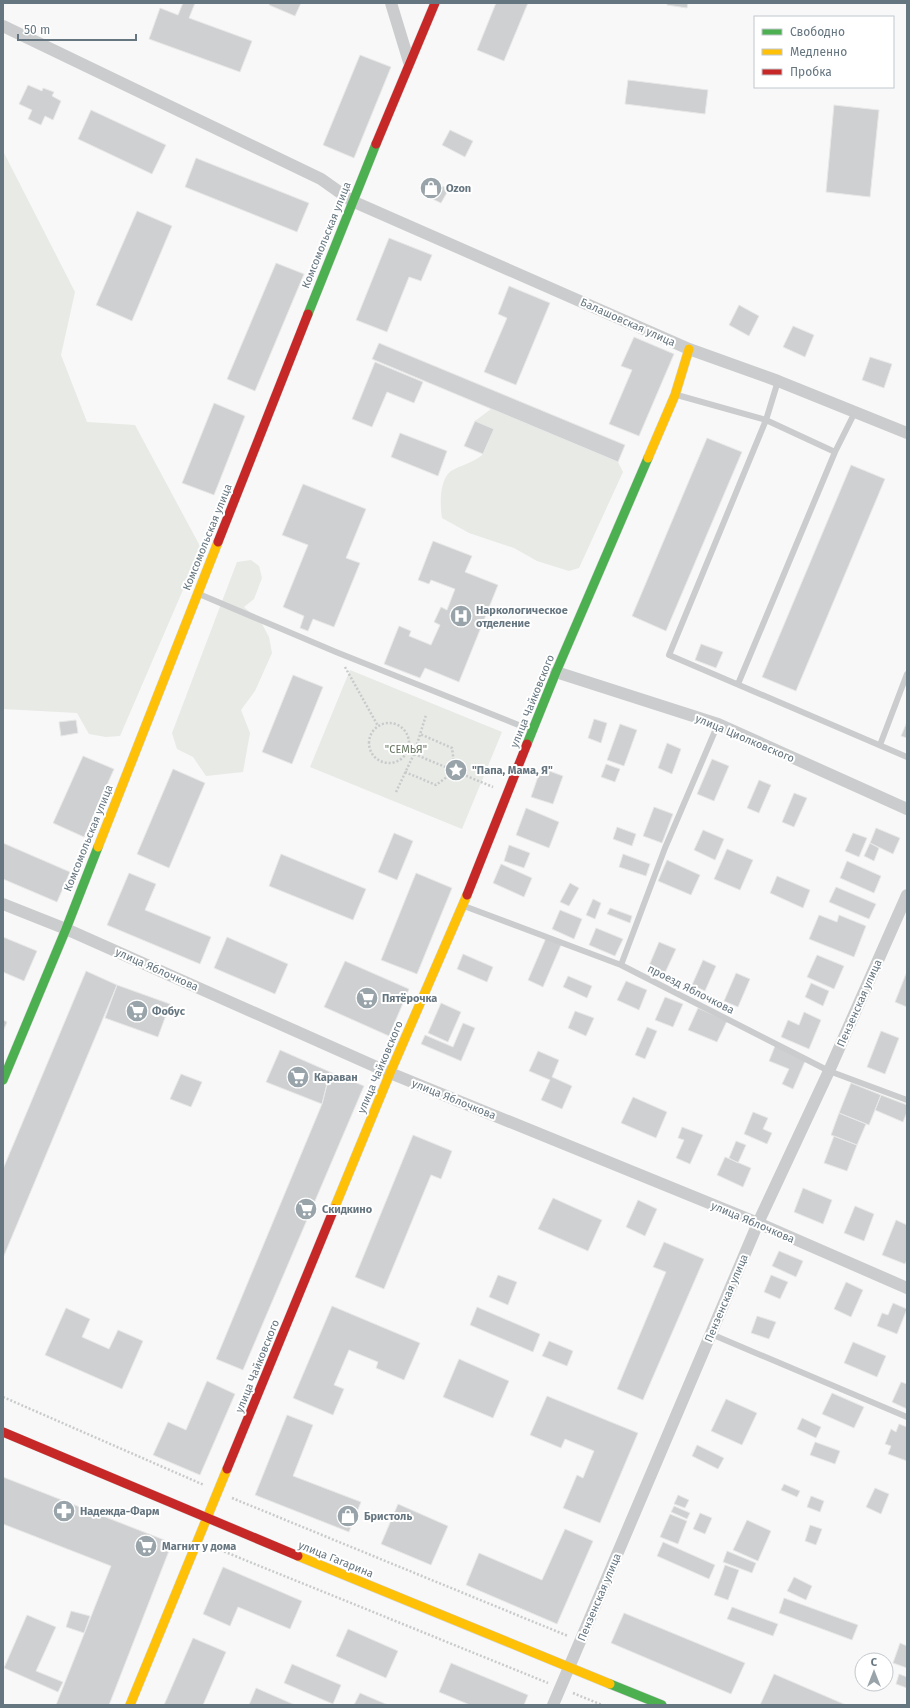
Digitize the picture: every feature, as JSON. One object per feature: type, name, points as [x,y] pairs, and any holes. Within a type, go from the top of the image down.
[{"type":"street","points":[[391,3],[409,62]]},
{"type":"street","name":"Комсомольская улица","points":[[3,1080],[66,929],[352,201],[435,3]]},
{"type":"street","name":"Балашовская улица","points":[[3,26],[321,179],[352,201],[689,349],[778,381],[907,433]]},
{"type":"street","name":"улица Чайковского","points":[[130,1705],[390,1073],[463,905],[556,672],[675,395],[689,349]]},
{"type":"street","name":"улица Циолковского","points":[[556,672],[718,724],[907,809]]},
{"type":"street","name":"Пензенская улица","points":[[553,1705],[758,1223],[829,1070],[907,895]]},
{"type":"street","name":"улица Яблочкова","points":[[3,904],[66,929],[390,1073],[758,1223],[907,1288]]},
{"type":"street","name":"улица Гагарина","points":[[3,1432],[207,1519],[570,1666],[662,1705]]},
{"type":"lane","points":[[778,381],[766,420],[668,655],[907,757]]},
{"type":"lane","points":[[675,395],[766,420],[835,452]]},
{"type":"lane","points":[[738,684],[835,452],[855,412]]},
{"type":"lane","points":[[198,593],[336,652],[533,730]]},
{"type":"lane","points":[[880,745],[907,674]]},
{"type":"lane","points":[[621,965],[665,848],[718,724]]},
{"type":"lane","name":"проезд Яблочкова","points":[[463,905],[621,965],[829,1070],[907,1100]]},
{"type":"lane","points":[[711,1334],[907,1417]]},
{"type":"path","points":[[336,652],[378,726]]},
{"type":"path","points":[[396,792],[414,754],[426,715]]},
{"type":"path","points":[[387,722],[394,723],[404,730],[409,742],[407,751],[401,759],[395,762],[381,762],[376,758],[369,747],[369,740],[371,733],[378,726],[387,722]]},
{"type":"path","points":[[420,734],[452,748],[455,771]]},
{"type":"path","points":[[407,751],[508,793]]},
{"type":"path","points":[[405,772],[436,785],[455,771]]},
{"type":"path","points":[[3,1397],[218,1492],[580,1641]]},
{"type":"path","points":[[198,1541],[602,1705]]},
{"type":"green space","points":[[3,151],[75,292],[61,355],[87,422],[135,425],[201,548],[120,736],[106,737],[89,734],[77,713],[3,709]]},
{"type":"green space","points":[[491,409],[618,462],[623,472],[579,568],[569,571],[537,561],[514,548],[469,533],[442,518],[441,493],[444,480],[451,471],[475,460],[484,452],[494,429],[475,421]]},
{"type":"green space","points":[[251,560],[259,566],[262,578],[254,599],[244,607],[261,622],[269,637],[272,653],[255,691],[241,710],[250,733],[243,772],[206,776],[193,757],[177,749],[172,733],[237,562]]},
{"type":"green space","name":"\"СЕМЬЯ\"","points":[[350,670],[502,732],[462,829],[310,767]]},
{"type":"building","points":[[183,3],[195,3],[189,18],[252,41],[240,72],[149,39],[160,8],[178,15]]},
{"type":"building","points":[[270,3],[301,3],[295,16],[269,5]]},
{"type":"building","points":[[496,3],[528,3],[504,61],[477,50]]},
{"type":"building","points":[[667,3],[688,3],[687,8],[667,5]]},
{"type":"building","points":[[360,55],[391,67],[354,158],[323,145]]},
{"type":"building","points":[[628,80],[708,90],[705,114],[625,104]]},
{"type":"building","points":[[28,85],[42,91],[43,88],[54,92],[52,96],[61,101],[53,120],[45,116],[41,125],[28,119],[32,110],[19,104]]},
{"type":"building","points":[[834,105],[879,110],[870,197],[826,192]]},
{"type":"building","points":[[91,110],[166,145],[152,174],[78,139]]},
{"type":"building","points":[[450,130],[473,141],[465,157],[442,145]]},
{"type":"building","points":[[196,158],[309,203],[297,232],[185,187]]},
{"type":"building","points":[[431,181],[449,189],[441,203],[424,195]]},
{"type":"building","points":[[137,211],[172,226],[132,321],[96,305]]},
{"type":"building","points":[[389,238],[432,255],[421,281],[409,277],[387,332],[356,320]]},
{"type":"building","points":[[276,263],[304,274],[255,391],[227,379]]},
{"type":"building","points":[[509,286],[550,303],[516,385],[484,372],[507,318],[498,314]]},
{"type":"building","points":[[739,305],[759,316],[749,336],[729,325]]},
{"type":"building","points":[[793,326],[814,335],[805,357],[783,347]]},
{"type":"building","points":[[634,337],[674,354],[639,436],[609,424],[632,370],[621,366]]},
{"type":"building","points":[[379,343],[625,445],[618,462],[372,359]]},
{"type":"building","points":[[870,357],[892,364],[884,388],[862,380]]},
{"type":"building","points":[[375,362],[423,382],[414,403],[387,392],[372,427],[352,419]]},
{"type":"building","points":[[214,403],[245,416],[214,495],[182,483]]},
{"type":"building","points":[[475,421],[494,429],[483,454],[464,446]]},
{"type":"building","points":[[400,433],[447,451],[438,476],[391,457]]},
{"type":"building","points":[[707,438],[742,452],[666,631],[632,616]]},
{"type":"building","points":[[851,465],[885,479],[796,691],[762,677]]},
{"type":"building","points":[[303,484],[366,509],[346,558],[360,563],[334,627],[313,619],[308,631],[300,628],[304,616],[283,607],[308,545],[282,535]]},
{"type":"building","name":"Наркологическое отделение","points":[[433,541],[472,556],[465,572],[498,585],[459,682],[425,668],[420,678],[384,664],[399,626],[411,631],[409,636],[431,645],[440,625],[434,622],[441,607],[447,610],[455,589],[431,580],[429,584],[418,580]]},
{"type":"building","points":[[701,644],[723,652],[716,668],[695,660]]},
{"type":"building","points":[[293,675],[323,687],[292,764],[262,752]]},
{"type":"building","points":[[594,719],[607,723],[601,743],[588,738]]},
{"type":"building","points":[[76,720],[78,733],[61,736],[59,722]]},
{"type":"building","points":[[907,722],[907,738],[901,736]]},
{"type":"building","points":[[620,724],[637,730],[624,766],[607,760]]},
{"type":"building","points":[[667,743],[681,749],[672,774],[658,768]]},
{"type":"building","points":[[83,756],[114,769],[84,837],[53,823]]},
{"type":"building","points":[[712,759],[729,766],[714,801],[697,794]]},
{"type":"building","points":[[606,764],[620,769],[615,782],[601,777]]},
{"type":"building","points":[[541,768],[563,776],[553,804],[531,797]]},
{"type":"building","points":[[173,769],[205,783],[169,868],[137,854]]},
{"type":"building","points":[[759,780],[771,785],[759,813],[747,808]]},
{"type":"building","points":[[794,793],[807,798],[794,827],[782,822]]},
{"type":"building","points":[[654,807],[673,814],[662,843],[643,836]]},
{"type":"building","points":[[526,808],[559,822],[549,848],[516,835]]},
{"type":"building","points":[[617,827],[636,834],[632,846],[613,839]]},
{"type":"building","points":[[876,828],[900,838],[893,854],[870,843]]},
{"type":"building","points":[[703,830],[724,839],[715,860],[694,850]]},
{"type":"building","points":[[394,833],[413,841],[397,880],[378,872]]},
{"type":"building","points":[[853,833],[867,838],[859,857],[845,851]]},
{"type":"building","points":[[3,843],[70,872],[57,902],[3,879]]},
{"type":"building","points":[[870,843],[879,848],[874,861],[864,856]]},
{"type":"building","points":[[509,845],[530,853],[524,868],[504,861]]},
{"type":"building","points":[[727,849],[753,860],[740,890],[714,879]]},
{"type":"building","points":[[281,854],[366,889],[353,920],[269,886]]},
{"type":"building","points":[[623,854],[650,864],[646,876],[619,867]]},
{"type":"building","points":[[667,860],[700,875],[691,895],[658,881]]},
{"type":"building","points":[[847,861],[881,876],[874,893],[840,878]]},
{"type":"building","points":[[501,864],[532,878],[524,897],[493,883]]},
{"type":"building","points":[[129,873],[156,884],[145,910],[211,937],[200,964],[107,925]]},
{"type":"building","points":[[416,873],[452,888],[417,974],[381,960]]},
{"type":"building","points":[[777,876],[810,890],[803,908],[770,893]]},
{"type":"building","points":[[570,883],[579,888],[569,906],[560,902]]},
{"type":"building","points":[[836,887],[876,904],[869,919],[829,902]]},
{"type":"building","points":[[593,899],[601,903],[595,919],[586,915]]},
{"type":"building","points":[[610,908],[632,916],[630,923],[607,914]]},
{"type":"building","points":[[560,910],[582,919],[574,939],[552,929]]},
{"type":"building","points":[[819,915],[837,922],[839,915],[866,926],[854,957],[809,939]]},
{"type":"building","points":[[596,928],[623,939],[615,956],[589,945]]},
{"type":"building","points":[[3,937],[37,951],[24,981],[3,972]]},
{"type":"building","points":[[227,937],[288,964],[275,994],[214,968]]},
{"type":"building","points":[[546,938],[561,945],[543,987],[528,980]]},
{"type":"building","points":[[659,942],[676,949],[664,975],[648,968]]},
{"type":"building","points":[[463,954],[493,967],[487,982],[457,969]]},
{"type":"building","points":[[817,955],[844,966],[834,989],[807,977]]},
{"type":"building","points":[[703,960],[716,966],[705,991],[692,985]]},
{"type":"building","name":"Пятёрочка","points":[[345,961],[409,989],[389,1036],[324,1007]]},
{"type":"building","points":[[86,971],[117,985],[3,1258],[3,1169]]},
{"type":"building","points":[[736,973],[750,979],[738,1007],[724,1001]]},
{"type":"building","points":[[906,974],[907,975],[907,1007],[895,1002]]},
{"type":"building","points":[[568,976],[592,986],[587,998],[563,987]]},
{"type":"building","points":[[626,981],[647,990],[639,1010],[617,1000]]},
{"type":"building","points":[[811,983],[829,991],[823,1006],[805,997]]},
{"type":"building","name":"Фобус","points":[[117,985],[170,1004],[158,1037],[105,1018]]},
{"type":"building","points":[[665,997],[683,1004],[673,1027],[655,1020]]},
{"type":"building","points":[[441,1003],[461,1012],[448,1042],[428,1033]]},
{"type":"building","points":[[698,1008],[727,1021],[717,1042],[688,1030]]},
{"type":"building","points":[[575,1011],[594,1018],[586,1036],[568,1028]]},
{"type":"building","points":[[804,1012],[821,1020],[809,1049],[781,1037],[788,1020],[799,1025]]},
{"type":"building","points":[[3,1020],[7,1022],[3,1031]]},
{"type":"building","points":[[463,1023],[475,1028],[461,1061],[421,1044],[425,1035],[453,1047]]},
{"type":"building","points":[[647,1027],[657,1031],[645,1059],[635,1055]]},
{"type":"building","points":[[881,1031],[899,1038],[885,1074],[867,1067]]},
{"type":"building","points":[[775,1046],[806,1059],[793,1089],[782,1084],[789,1069],[769,1061]]},
{"type":"building","name":"Караван","points":[[280,1050],[330,1072],[322,1104],[266,1082]]},
{"type":"building","points":[[538,1051],[559,1060],[552,1077],[572,1086],[562,1109],[541,1100],[550,1080],[529,1071]]},
{"type":"building","points":[[330,1072],[364,1086],[243,1370],[216,1359],[322,1104]]},
{"type":"building","points":[[181,1074],[202,1082],[191,1107],[170,1099]]},
{"type":"building","points":[[851,1083],[881,1095],[869,1125],[839,1113]]},
{"type":"building","points":[[881,1095],[907,1105],[907,1112],[903,1122],[875,1110]]},
{"type":"building","points":[[633,1097],[667,1112],[656,1138],[621,1123]]},
{"type":"building","points":[[753,1112],[768,1118],[763,1129],[772,1133],[767,1144],[744,1134]]},
{"type":"building","points":[[839,1113],[866,1124],[857,1145],[831,1135]]},
{"type":"building","points":[[682,1127],[703,1135],[690,1164],[676,1158],[684,1140],[678,1138]]},
{"type":"building","points":[[413,1135],[452,1151],[441,1179],[431,1175],[384,1289],[355,1277]]},
{"type":"building","points":[[834,1136],[857,1145],[847,1171],[824,1163]]},
{"type":"building","points":[[736,1141],[746,1145],[738,1163],[729,1158]]},
{"type":"building","points":[[725,1157],[751,1168],[743,1187],[717,1175]]},
{"type":"building","points":[[803,1188],[832,1200],[823,1224],[794,1212]]},
{"type":"building","points":[[553,1198],[602,1220],[588,1251],[538,1229]]},
{"type":"building","points":[[638,1200],[657,1209],[645,1236],[626,1227]]},
{"type":"building","points":[[855,1206],[874,1214],[864,1241],[844,1233]]},
{"type":"building","points":[[896,1220],[907,1225],[907,1260],[905,1264],[882,1255]]},
{"type":"building","points":[[664,1242],[704,1259],[643,1400],[617,1389],[666,1272],[653,1267]]},
{"type":"building","points":[[779,1251],[803,1261],[796,1277],[772,1266]]},
{"type":"building","points":[[498,1275],[517,1282],[508,1305],[489,1297]]},
{"type":"building","points":[[771,1275],[788,1282],[780,1299],[764,1292]]},
{"type":"building","points":[[846,1282],[863,1290],[851,1317],[834,1309]]},
{"type":"building","points":[[893,1303],[907,1309],[897,1334],[877,1326],[882,1313],[888,1315]]},
{"type":"building","points":[[332,1306],[420,1343],[404,1380],[376,1368],[378,1362],[349,1350],[334,1385],[344,1389],[333,1415],[293,1398]]},
{"type":"building","points":[[477,1307],[540,1334],[533,1352],[470,1325]]},
{"type":"building","points":[[66,1308],[90,1319],[82,1337],[109,1349],[118,1330],[143,1341],[122,1389],[45,1355]]},
{"type":"building","points":[[757,1316],[776,1322],[769,1339],[751,1333]]},
{"type":"building","points":[[549,1341],[573,1351],[567,1366],[542,1356]]},
{"type":"building","points":[[853,1342],[886,1356],[877,1377],[844,1363]]},
{"type":"building","points":[[459,1359],[509,1381],[493,1418],[443,1397]]},
{"type":"building","points":[[207,1381],[235,1394],[200,1475],[153,1455],[168,1422],[186,1430]]},
{"type":"building","points":[[901,1382],[907,1384],[907,1409],[892,1402]]},
{"type":"building","points":[[832,1393],[864,1407],[854,1428],[822,1414]]},
{"type":"building","points":[[547,1396],[638,1433],[600,1523],[563,1508],[577,1475],[583,1478],[594,1451],[565,1439],[561,1448],[530,1435]]},
{"type":"building","points":[[726,1399],[757,1413],[742,1445],[711,1431]]},
{"type":"building","points":[[287,1415],[313,1425],[293,1476],[361,1502],[349,1532],[255,1495]]},
{"type":"building","points":[[802,1418],[821,1427],[816,1438],[797,1429]]},
{"type":"building","points":[[899,1424],[907,1427],[907,1461],[888,1454],[891,1446],[885,1444],[891,1429],[896,1432]]},
{"type":"building","points":[[815,1442],[840,1451],[835,1464],[810,1455]]},
{"type":"building","points":[[697,1445],[724,1458],[718,1469],[692,1456]]},
{"type":"building","points":[[3,1477],[172,1543],[109,1705],[56,1705],[111,1566],[3,1524]]},
{"type":"building","points":[[784,1484],[800,1491],[797,1497],[781,1490]]},
{"type":"building","points":[[875,1488],[889,1494],[881,1514],[866,1507]]},
{"type":"building","points":[[678,1495],[689,1500],[685,1508],[674,1504]]},
{"type":"building","points":[[811,1496],[824,1501],[820,1512],[807,1507]]},
{"type":"building","points":[[398,1504],[448,1526],[431,1565],[381,1544]]},
{"type":"building","points":[[674,1506],[690,1513],[687,1519],[671,1512]]},
{"type":"building","points":[[700,1513],[712,1518],[705,1534],[693,1529]]},
{"type":"building","points":[[670,1514],[687,1521],[678,1544],[660,1537]]},
{"type":"building","points":[[747,1520],[771,1531],[758,1561],[733,1550]]},
{"type":"building","points":[[810,1525],[822,1529],[816,1545],[805,1541]]},
{"type":"building","points":[[565,1529],[593,1541],[557,1624],[466,1585],[479,1553],[542,1580]]},
{"type":"building","points":[[663,1542],[715,1565],[709,1579],[657,1556]]},
{"type":"building","points":[[727,1551],[756,1563],[752,1573],[723,1562]]},
{"type":"building","points":[[725,1565],[739,1570],[728,1600],[714,1595]]},
{"type":"building","points":[[223,1567],[302,1601],[290,1629],[238,1607],[230,1626],[203,1614]]},
{"type":"building","points":[[794,1577],[812,1586],[806,1600],[787,1591]]},
{"type":"building","points":[[784,1598],[858,1625],[852,1640],[779,1613]]},
{"type":"building","points":[[732,1607],[778,1624],[773,1636],[727,1619]]},
{"type":"building","points":[[71,1611],[90,1616],[84,1633],[66,1627]]},
{"type":"building","points":[[624,1613],[745,1663],[731,1694],[611,1643]]},
{"type":"building","points":[[27,1615],[56,1627],[36,1671],[63,1682],[58,1692],[4,1668]]},
{"type":"building","points":[[348,1629],[398,1651],[386,1678],[336,1656]]},
{"type":"building","points":[[193,1638],[226,1652],[203,1705],[164,1705]]},
{"type":"building","points":[[900,1643],[907,1646],[907,1668],[894,1663]]},
{"type":"building","points":[[451,1663],[528,1695],[524,1705],[470,1705],[439,1692]]},
{"type":"building","points":[[292,1664],[341,1685],[333,1704],[284,1683]]},
{"type":"building","points":[[774,1674],[846,1705],[760,1705]]},
{"type":"building","points":[[899,1674],[907,1677],[907,1688],[896,1684]]},
{"type":"building","points":[[256,1688],[295,1705],[249,1705]]},
{"type":"building","points":[[360,1693],[388,1705],[354,1705]]},
{"type":"traffic: fast","points":[[308,314],[376,144]]},
{"type":"traffic: fast","points":[[527,744],[556,672],[648,458]]},
{"type":"traffic: fast","points":[[3,1080],[66,929],[98,847]]},
{"type":"traffic: fast","points":[[610,1684],[662,1705]]},
{"type":"traffic: slow","points":[[648,458],[675,395],[689,349]]},
{"type":"traffic: slow","points":[[98,847],[218,542]]},
{"type":"traffic: slow","points":[[334,1209],[390,1073],[467,895]]},
{"type":"traffic: slow","points":[[130,1705],[227,1469]]},
{"type":"traffic: slow","points":[[298,1556],[610,1684]]},
{"type":"traffic: jam","points":[[376,144],[435,3]]},
{"type":"traffic: jam","points":[[218,542],[308,314]]},
{"type":"traffic: jam","points":[[467,895],[527,744]]},
{"type":"traffic: jam","points":[[227,1469],[334,1209]]},
{"type":"traffic: jam","points":[[3,1432],[298,1556]]},
{"type":"place","name":"Ozon","points":[[431,188]]},
{"type":"place","name":"Наркологическое отделение","points":[[461,616]]},
{"type":"place","name":"\"Папа, Мама, Я\"","points":[[456,770]]},
{"type":"place","name":"Пятёрочка","points":[[367,998]]},
{"type":"place","name":"Фобус","points":[[137,1011]]},
{"type":"place","name":"Караван","points":[[298,1077]]},
{"type":"place","name":"Скидкино","points":[[306,1209]]},
{"type":"place","name":"Надежда-Фарм","points":[[64,1511]]},
{"type":"place","name":"Бристоль","points":[[348,1516]]},
{"type":"place","name":"Магнит у дома","points":[[146,1546]]}]
